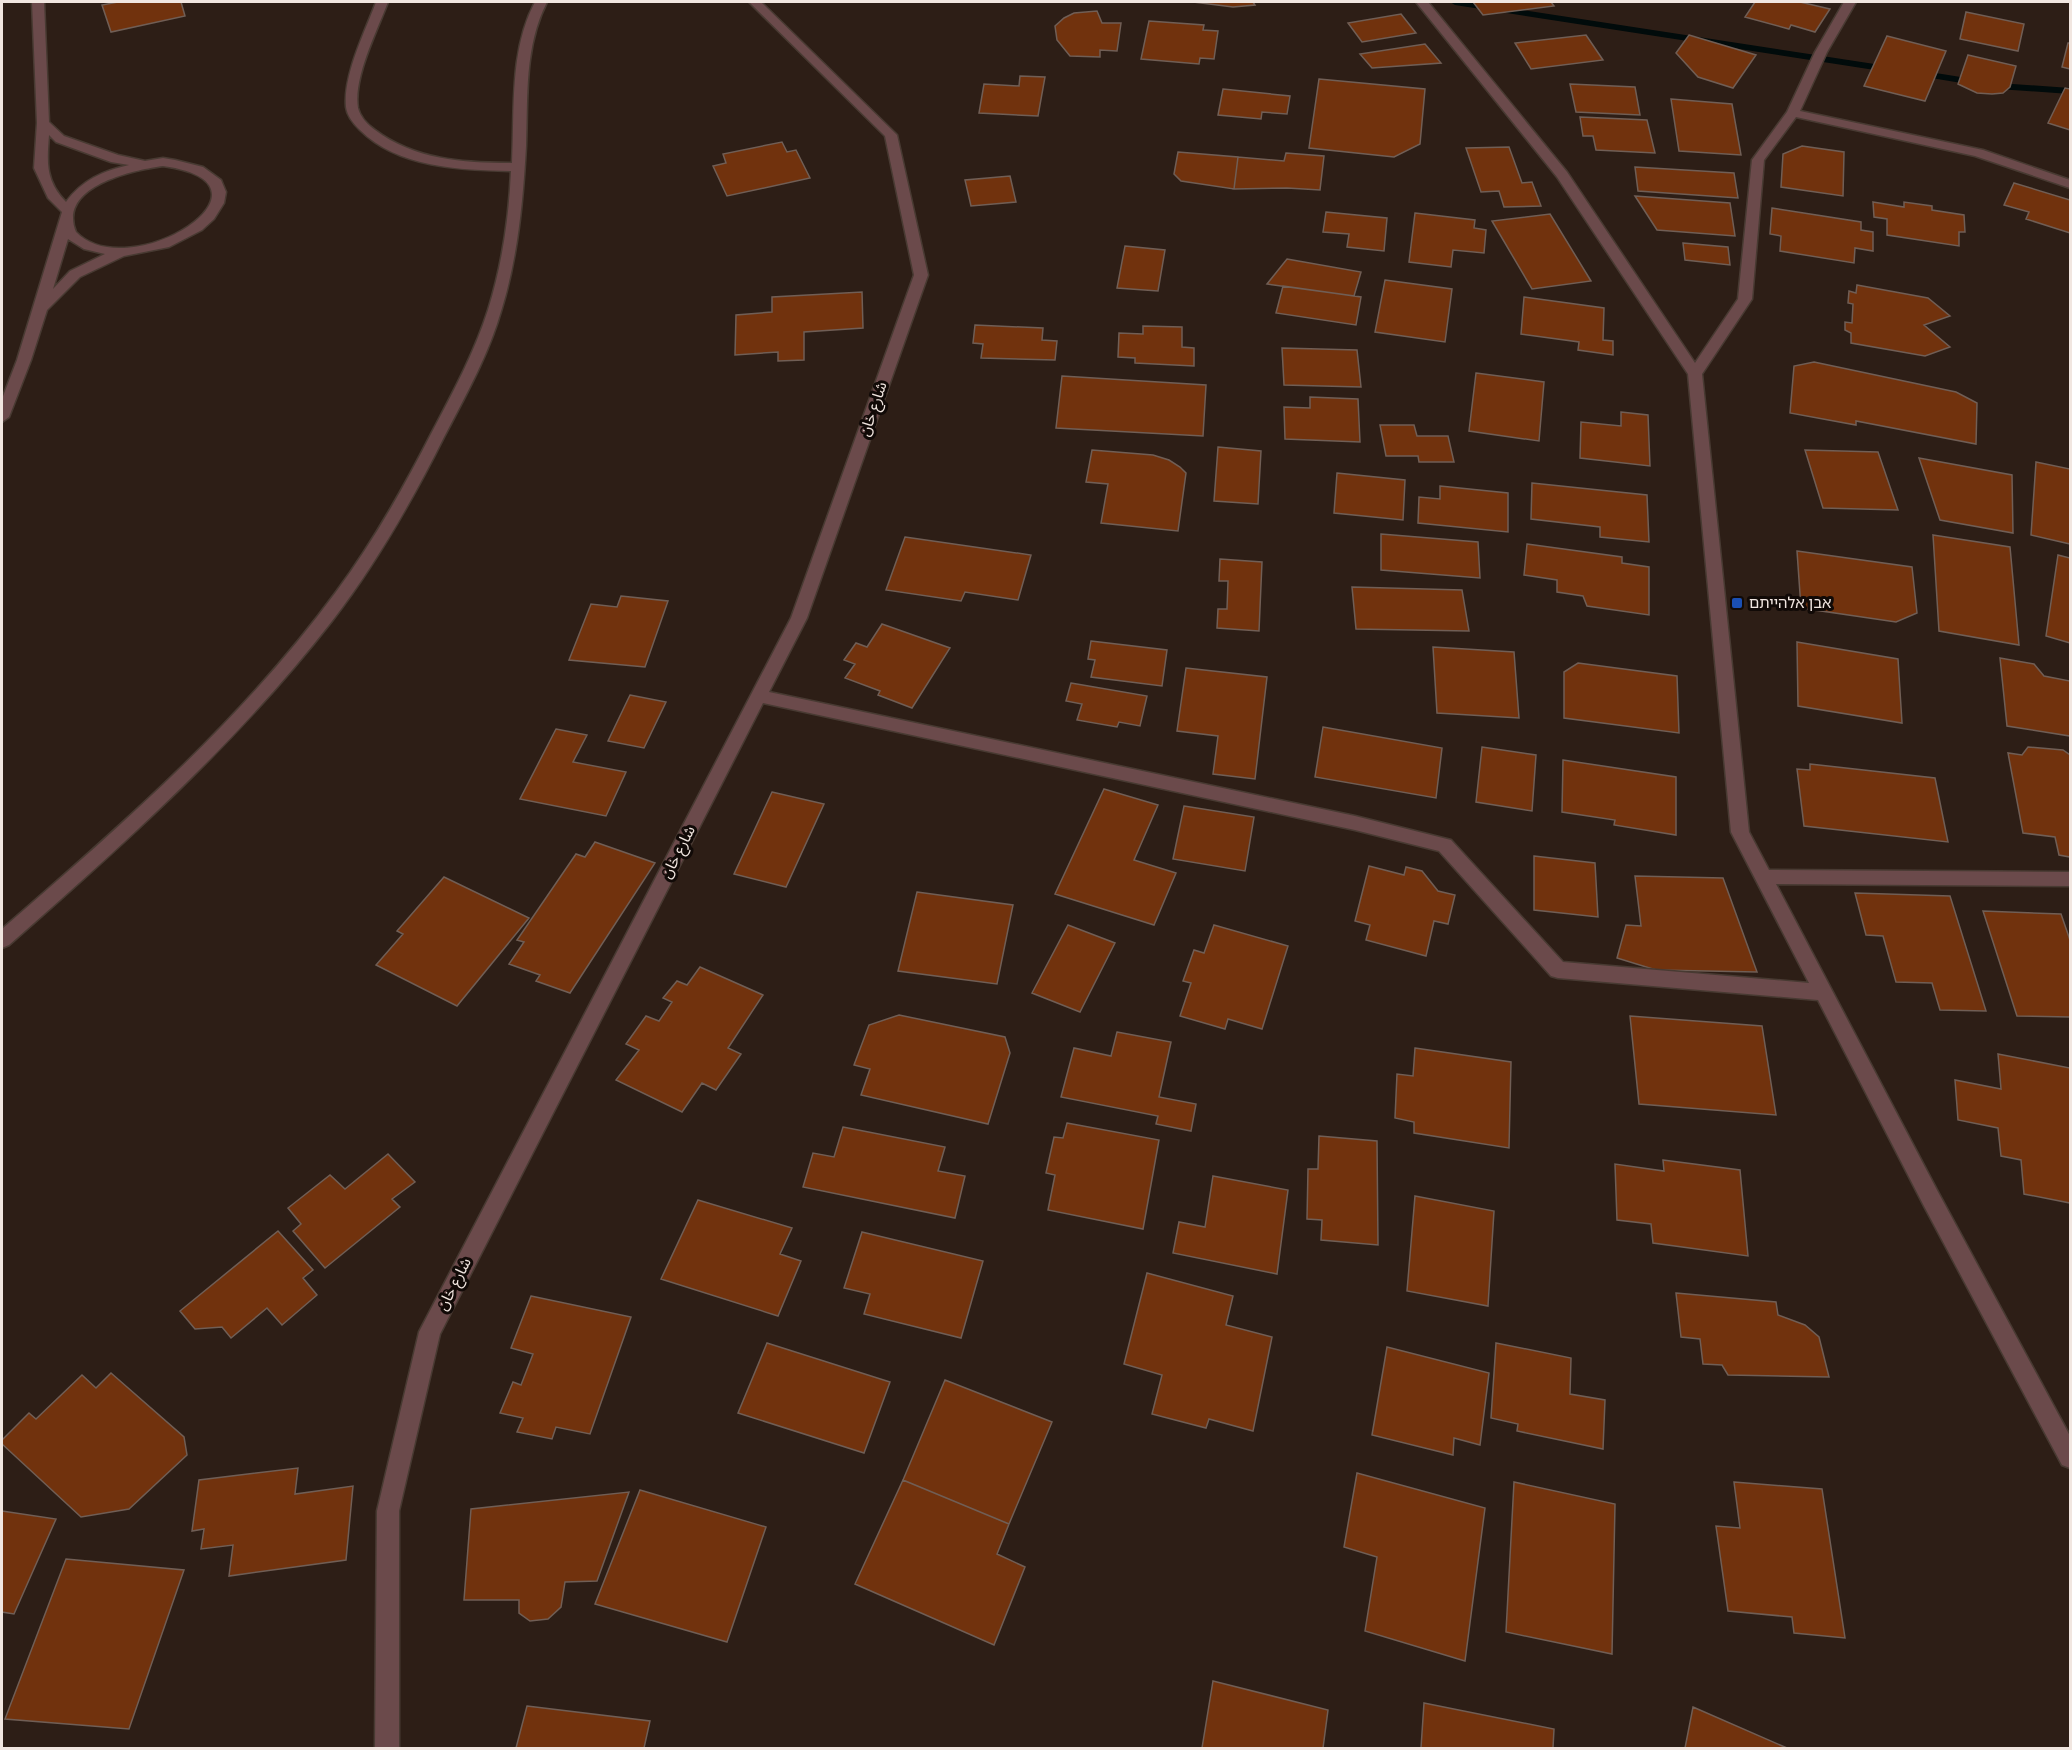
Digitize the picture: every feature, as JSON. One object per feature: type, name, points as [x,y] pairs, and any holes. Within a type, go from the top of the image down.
[{"type":"street","points":[[38,2],[43,123],[40,168],[55,198],[67,210]]},
{"type":"street","points":[[382,2],[352,90],[352,110],[361,124],[374,136],[414,155],[472,167],[517,167]]},
{"type":"street","points":[[2,940],[100,855],[191,767],[273,679],[327,616],[380,540],[428,456],[472,370],[495,309],[510,249],[524,48],[531,21],[541,2]]},
{"type":"street","name":"شارع خان","points":[[387,1749],[388,1511],[429,1332],[800,618],[921,275],[891,135],[754,2]]},
{"type":"street","points":[[1422,2],[1562,175],[1695,374],[1740,832],[1930,1199],[2070,1457]]},
{"type":"street","points":[[1695,374],[1745,298],[1758,160],[1794,113],[1821,52],[1850,2]]},
{"type":"street","points":[[1794,113],[1978,153],[2070,183]]},
{"type":"street","points":[[43,123],[60,139],[82,149],[116,159],[148,164],[185,164],[203,171],[215,181],[220,194],[216,208],[204,222],[185,235],[162,245],[110,251],[89,246],[74,237],[66,225]]},
{"type":"street","points":[[2,417],[24,360],[66,225],[67,210],[76,196],[93,182],[114,172],[148,164]]},
{"type":"street","points":[[38,314],[75,273],[124,250]]},
{"type":"street","points":[[759,696],[1344,821],[1445,845],[1558,970],[1823,992]]},
{"type":"street","points":[[1763,877],[2070,879]]},
{"type":"building","points":[[118,2],[181,2],[185,16],[111,32],[102,5]]},
{"type":"building","points":[[1193,2],[1253,2],[1255,5],[1233,7]]},
{"type":"building","points":[[1473,2],[1551,2],[1554,6],[1483,15]]},
{"type":"building","points":[[1755,2],[1800,2],[1830,9],[1815,32],[1791,25],[1789,29],[1745,17]]},
{"type":"building","points":[[1097,11],[1102,23],[1121,23],[1117,51],[1100,50],[1100,57],[1070,56],[1057,40],[1055,26],[1074,13]]},
{"type":"building","points":[[1966,12],[2024,24],[2018,51],[1960,39]]},
{"type":"building","points":[[1401,14],[1416,33],[1362,42],[1348,23]]},
{"type":"building","points":[[1149,21],[1204,25],[1203,30],[1218,31],[1214,59],[1200,58],[1199,64],[1141,59]]},
{"type":"building","points":[[1586,35],[1603,60],[1531,69],[1515,43]]},
{"type":"building","points":[[1689,35],[1756,55],[1733,88],[1698,77],[1676,53]]},
{"type":"building","points":[[1887,36],[1946,51],[1925,101],[1864,86]]},
{"type":"building","points":[[2068,43],[2070,43],[2070,69],[2062,67]]},
{"type":"building","points":[[1425,44],[1441,63],[1372,68],[1360,54]]},
{"type":"building","points":[[1968,55],[2016,66],[2010,87],[2003,93],[1992,94],[1977,93],[1958,84]]},
{"type":"building","points":[[1020,76],[1045,77],[1038,116],[979,113],[984,84],[1019,86]]},
{"type":"building","points":[[1319,79],[1425,89],[1420,144],[1394,157],[1309,148]]},
{"type":"building","points":[[1570,84],[1635,87],[1640,115],[1576,112]]},
{"type":"building","points":[[2065,88],[2070,89],[2070,130],[2048,123]]},
{"type":"building","points":[[1223,89],[1290,96],[1287,114],[1262,112],[1261,119],[1218,115]]},
{"type":"building","points":[[1671,99],[1732,104],[1741,155],[1679,151]]},
{"type":"building","points":[[1580,117],[1647,120],[1655,153],[1596,150],[1593,136],[1583,136]]},
{"type":"building","points":[[782,142],[787,152],[796,150],[810,178],[727,196],[713,166],[726,163],[723,154]]},
{"type":"building","points":[[1802,146],[1844,152],[1843,196],[1781,187],[1783,154]]},
{"type":"building","points":[[1509,147],[1522,183],[1532,182],[1541,206],[1504,207],[1499,191],[1481,192],[1466,148]]},
{"type":"building","points":[[1178,152],[1238,157],[1234,189],[1181,181],[1174,174]]},
{"type":"building","points":[[1286,153],[1324,156],[1320,190],[1234,189],[1238,157],[1284,161]]},
{"type":"building","points":[[1635,167],[1734,173],[1738,198],[1638,191]]},
{"type":"building","points":[[1010,176],[1016,202],[971,206],[965,180]]},
{"type":"building","points":[[2014,183],[2070,200],[2070,233],[2026,219],[2029,212],[2004,205]]},
{"type":"building","points":[[1635,196],[1730,203],[1735,236],[1657,230]]},
{"type":"building","points":[[1873,202],[1904,207],[1904,202],[1932,206],[1932,210],[1964,215],[1965,232],[1959,232],[1959,246],[1887,235],[1887,219],[1874,217]]},
{"type":"building","points":[[1772,208],[1861,222],[1861,230],[1873,232],[1873,251],[1855,248],[1854,263],[1780,251],[1781,236],[1770,234]]},
{"type":"building","points":[[1326,212],[1387,218],[1384,251],[1347,247],[1349,234],[1323,232]]},
{"type":"building","points":[[1415,213],[1475,220],[1474,228],[1486,230],[1484,253],[1453,250],[1451,267],[1409,262]]},
{"type":"building","points":[[1550,214],[1591,281],[1532,289],[1492,221]]},
{"type":"building","points":[[1683,243],[1728,247],[1730,265],[1685,260]]},
{"type":"building","points":[[1125,246],[1165,250],[1158,291],[1117,288]]},
{"type":"building","points":[[1287,259],[1361,272],[1354,296],[1267,284]]},
{"type":"building","points":[[1385,280],[1452,289],[1445,342],[1375,332]]},
{"type":"building","points":[[1857,285],[1928,298],[1950,316],[1924,325],[1950,347],[1925,356],[1851,343],[1851,333],[1845,330],[1845,322],[1852,323],[1853,304],[1848,303],[1849,291],[1856,293]]},
{"type":"building","points":[[1283,286],[1361,297],[1356,325],[1276,313]]},
{"type":"building","points":[[862,292],[863,328],[804,332],[804,360],[778,361],[778,352],[735,355],[736,315],[772,312],[772,297]]},
{"type":"building","points":[[1524,297],[1604,308],[1603,340],[1613,341],[1613,355],[1578,350],[1579,342],[1521,334]]},
{"type":"building","points":[[975,325],[1043,328],[1042,340],[1057,341],[1055,360],[981,358],[983,344],[973,343]]},
{"type":"building","points":[[1143,326],[1182,327],[1182,347],[1194,348],[1194,366],[1135,363],[1135,358],[1118,357],[1119,333],[1143,334]]},
{"type":"building","points":[[1282,348],[1357,350],[1361,387],[1284,385]]},
{"type":"building","points":[[1814,362],[1956,392],[1977,403],[1976,444],[1856,421],[1856,425],[1790,413],[1794,366]]},
{"type":"building","points":[[1476,373],[1544,382],[1539,441],[1469,431]]},
{"type":"building","points":[[1062,376],[1206,385],[1203,436],[1056,428]]},
{"type":"building","points":[[1310,397],[1358,399],[1360,442],[1285,439],[1284,407],[1310,408]]},
{"type":"building","points":[[1621,412],[1648,415],[1650,466],[1580,458],[1581,422],[1621,426]]},
{"type":"building","points":[[1380,425],[1414,425],[1417,436],[1448,436],[1454,462],[1419,462],[1418,456],[1386,456]]},
{"type":"building","points":[[1218,447],[1261,451],[1258,504],[1214,501]]},
{"type":"building","points":[[1092,450],[1153,455],[1169,460],[1180,467],[1186,473],[1178,531],[1101,523],[1108,484],[1086,482]]},
{"type":"building","points":[[1805,450],[1878,452],[1898,510],[1823,508]]},
{"type":"building","points":[[1919,458],[2012,475],[2013,533],[1940,520]]},
{"type":"building","points":[[2036,462],[2070,469],[2070,544],[2031,535]]},
{"type":"building","points":[[1337,473],[1405,480],[1403,520],[1334,513]]},
{"type":"building","points":[[1532,483],[1647,495],[1649,542],[1600,537],[1600,527],[1531,519]]},
{"type":"building","points":[[1440,486],[1508,493],[1508,532],[1418,523],[1419,497],[1440,499]]},
{"type":"building","points":[[1381,534],[1478,542],[1480,578],[1381,570]]},
{"type":"building","points":[[1933,535],[2010,547],[2019,645],[1939,631]]},
{"type":"building","points":[[905,537],[1031,555],[1018,600],[965,592],[961,601],[886,590]]},
{"type":"building","points":[[1527,544],[1622,557],[1622,563],[1649,567],[1649,615],[1587,606],[1583,596],[1557,592],[1557,580],[1524,575]]},
{"type":"building","points":[[1797,551],[1912,567],[1917,613],[1896,622],[1801,608]]},
{"type":"building","points":[[2058,555],[2070,558],[2070,643],[2046,636]]},
{"type":"building","points":[[1220,559],[1262,562],[1259,631],[1217,628],[1218,609],[1227,609],[1228,581],[1219,581]]},
{"type":"building","points":[[1352,587],[1462,590],[1469,631],[1356,629]]},
{"type":"building","points":[[621,596],[668,601],[645,667],[569,660],[591,604],[617,607]]},
{"type":"building","points":[[882,624],[950,648],[912,708],[878,695],[880,691],[845,678],[855,664],[844,660],[856,643],[867,647]]},
{"type":"building","points":[[1091,641],[1167,650],[1162,686],[1091,677],[1095,660],[1088,659]]},
{"type":"building","points":[[1797,642],[1898,659],[1902,723],[1798,706]]},
{"type":"building","points":[[1433,647],[1514,652],[1519,718],[1437,713]]},
{"type":"building","points":[[2000,658],[2034,664],[2044,676],[2070,681],[2070,736],[2007,726]]},
{"type":"building","points":[[1578,663],[1677,676],[1679,733],[1564,718],[1564,672]]},
{"type":"building","points":[[1186,668],[1267,677],[1255,779],[1213,774],[1218,736],[1177,731]]},
{"type":"building","points":[[1071,683],[1147,696],[1140,726],[1119,722],[1117,727],[1077,720],[1082,704],[1066,701]]},
{"type":"building","points":[[630,695],[666,702],[644,748],[608,741]]},
{"type":"building","points":[[1323,727],[1442,748],[1436,798],[1315,777]]},
{"type":"building","points":[[556,729],[587,735],[573,762],[626,772],[606,816],[520,799]]},
{"type":"building","points":[[1482,747],[1536,755],[1532,811],[1476,802]]},
{"type":"building","points":[[2028,747],[2063,750],[2070,755],[2070,857],[2059,855],[2055,837],[2023,833],[2008,753],[2022,755]]},
{"type":"building","points":[[1563,760],[1676,777],[1676,835],[1614,825],[1615,820],[1562,812]]},
{"type":"building","points":[[1810,764],[1935,778],[1948,842],[1804,826],[1797,769],[1810,770]]},
{"type":"building","points":[[1104,789],[1158,805],[1134,860],[1176,873],[1154,925],[1055,894]]},
{"type":"building","points":[[772,792],[824,804],[786,887],[734,874]]},
{"type":"building","points":[[1184,806],[1254,817],[1245,871],[1173,859]]},
{"type":"building","points":[[595,842],[655,863],[570,993],[536,981],[540,975],[509,964],[524,942],[517,940],[576,854],[585,857]]},
{"type":"building","points":[[1534,856],[1595,863],[1598,917],[1534,910]]},
{"type":"building","points":[[1369,866],[1404,875],[1406,867],[1422,871],[1438,891],[1455,895],[1448,924],[1434,921],[1426,956],[1366,940],[1370,925],[1355,921]]},
{"type":"building","points":[[1635,876],[1723,878],[1757,972],[1656,970],[1617,958],[1626,925],[1641,926]]},
{"type":"building","points":[[444,877],[529,918],[457,1006],[376,965],[403,934],[397,931]]},
{"type":"building","points":[[917,892],[1013,905],[997,984],[898,971]]},
{"type":"building","points":[[1855,893],[1950,896],[1986,1011],[1940,1010],[1932,983],[1896,982],[1883,936],[1866,935]]},
{"type":"building","points":[[1983,911],[2061,914],[2070,940],[2070,1017],[2017,1016]]},
{"type":"building","points":[[1068,925],[1115,943],[1080,1012],[1032,993]]},
{"type":"building","points":[[1214,925],[1288,946],[1262,1029],[1228,1019],[1225,1029],[1180,1016],[1191,983],[1183,981],[1194,950],[1204,953]]},
{"type":"building","points":[[700,967],[763,995],[728,1048],[741,1054],[716,1090],[702,1083],[682,1112],[616,1080],[639,1050],[626,1044],[646,1016],[659,1021],[672,1002],[663,998],[677,981],[687,985]]},
{"type":"building","points":[[899,1015],[1005,1037],[1010,1053],[988,1124],[861,1095],[870,1069],[854,1065],[869,1025]]},
{"type":"building","points":[[1630,1016],[1762,1026],[1776,1115],[1639,1104]]},
{"type":"building","points":[[1117,1032],[1171,1042],[1159,1097],[1196,1104],[1191,1131],[1156,1124],[1158,1116],[1061,1097],[1074,1048],[1111,1056]]},
{"type":"building","points":[[1415,1048],[1511,1062],[1509,1148],[1414,1133],[1414,1122],[1395,1118],[1397,1074],[1413,1076]]},
{"type":"building","points":[[1998,1054],[2070,1068],[2070,1203],[2024,1194],[2021,1160],[2001,1156],[1998,1128],[1958,1120],[1955,1080],[2001,1089]]},
{"type":"building","points":[[1067,1123],[1159,1140],[1143,1229],[1048,1210],[1055,1175],[1046,1173],[1054,1137],[1063,1138]]},
{"type":"building","points":[[843,1127],[945,1147],[938,1171],[965,1176],[955,1218],[803,1187],[813,1153],[834,1157]]},
{"type":"building","points":[[1319,1136],[1377,1141],[1378,1245],[1321,1240],[1322,1220],[1307,1219],[1308,1169],[1318,1169]]},
{"type":"building","points":[[388,1154],[415,1182],[392,1199],[400,1207],[325,1268],[293,1231],[301,1224],[288,1208],[330,1175],[345,1189]]},
{"type":"building","points":[[1663,1160],[1740,1170],[1748,1256],[1653,1243],[1651,1224],[1617,1220],[1615,1164],[1664,1171]]},
{"type":"building","points":[[1213,1176],[1288,1190],[1277,1274],[1173,1253],[1179,1222],[1205,1227]]},
{"type":"building","points":[[1415,1196],[1494,1211],[1488,1306],[1407,1291]]},
{"type":"building","points":[[698,1200],[792,1228],[780,1254],[801,1261],[778,1316],[661,1279]]},
{"type":"building","points":[[278,1231],[313,1270],[303,1278],[317,1295],[282,1325],[267,1308],[231,1338],[222,1327],[195,1329],[180,1311]]},
{"type":"building","points":[[862,1232],[983,1261],[961,1338],[864,1314],[870,1294],[844,1288]]},
{"type":"building","points":[[1147,1273],[1233,1296],[1226,1325],[1272,1337],[1253,1431],[1209,1419],[1206,1428],[1152,1414],[1162,1375],[1124,1364]]},
{"type":"building","points":[[1676,1293],[1776,1302],[1778,1315],[1805,1325],[1819,1337],[1829,1377],[1728,1375],[1722,1365],[1703,1364],[1700,1339],[1681,1337]]},
{"type":"building","points":[[531,1296],[631,1317],[590,1434],[556,1427],[552,1439],[517,1432],[523,1418],[500,1413],[513,1382],[521,1385],[533,1354],[511,1348]]},
{"type":"building","points":[[767,1343],[890,1382],[864,1453],[738,1413]]},
{"type":"building","points":[[1496,1343],[1571,1358],[1570,1394],[1605,1400],[1603,1449],[1517,1431],[1518,1424],[1491,1418]]},
{"type":"building","points":[[1387,1347],[1489,1373],[1480,1445],[1454,1438],[1453,1455],[1372,1435]]},
{"type":"building","points":[[111,1373],[184,1437],[187,1455],[129,1509],[81,1517],[2,1444],[2,1440],[29,1413],[36,1419],[82,1375],[96,1388]]},
{"type":"building","points":[[945,1380],[1052,1422],[1009,1524],[903,1480]]},
{"type":"building","points":[[298,1468],[295,1494],[353,1486],[346,1560],[229,1576],[233,1545],[201,1549],[204,1529],[192,1531],[199,1480]]},
{"type":"building","points":[[1357,1473],[1485,1508],[1465,1661],[1365,1631],[1377,1557],[1344,1547]]},
{"type":"building","points":[[903,1480],[1009,1524],[997,1554],[1025,1567],[994,1645],[855,1584]]},
{"type":"building","points":[[1514,1482],[1615,1504],[1612,1654],[1506,1632]]},
{"type":"building","points":[[1734,1482],[1822,1489],[1845,1638],[1794,1633],[1792,1617],[1728,1611],[1716,1526],[1740,1528]]},
{"type":"building","points":[[640,1490],[766,1527],[727,1642],[595,1604]]},
{"type":"building","points":[[629,1492],[597,1581],[565,1582],[561,1607],[548,1619],[530,1621],[519,1613],[519,1600],[464,1600],[471,1509]]},
{"type":"building","points":[[2,1511],[56,1519],[14,1614],[2,1612]]},
{"type":"building","points":[[66,1559],[184,1570],[129,1729],[5,1719]]},
{"type":"building","points":[[1213,1681],[1328,1710],[1323,1748],[1202,1748]]},
{"type":"building","points":[[1424,1703],[1554,1729],[1553,1748],[1421,1748]]},
{"type":"building","points":[[527,1706],[650,1721],[644,1748],[516,1748]]},
{"type":"building","points":[[1693,1707],[1787,1748],[1685,1748]]},
{"type":"waterway","points":[[1455,2],[1894,70]]},
{"type":"waterway","points":[[1917,73],[1998,86],[2070,91]]},
{"type":"place","name":"אבן אלהייתם","points":[[1737,603]]}]
